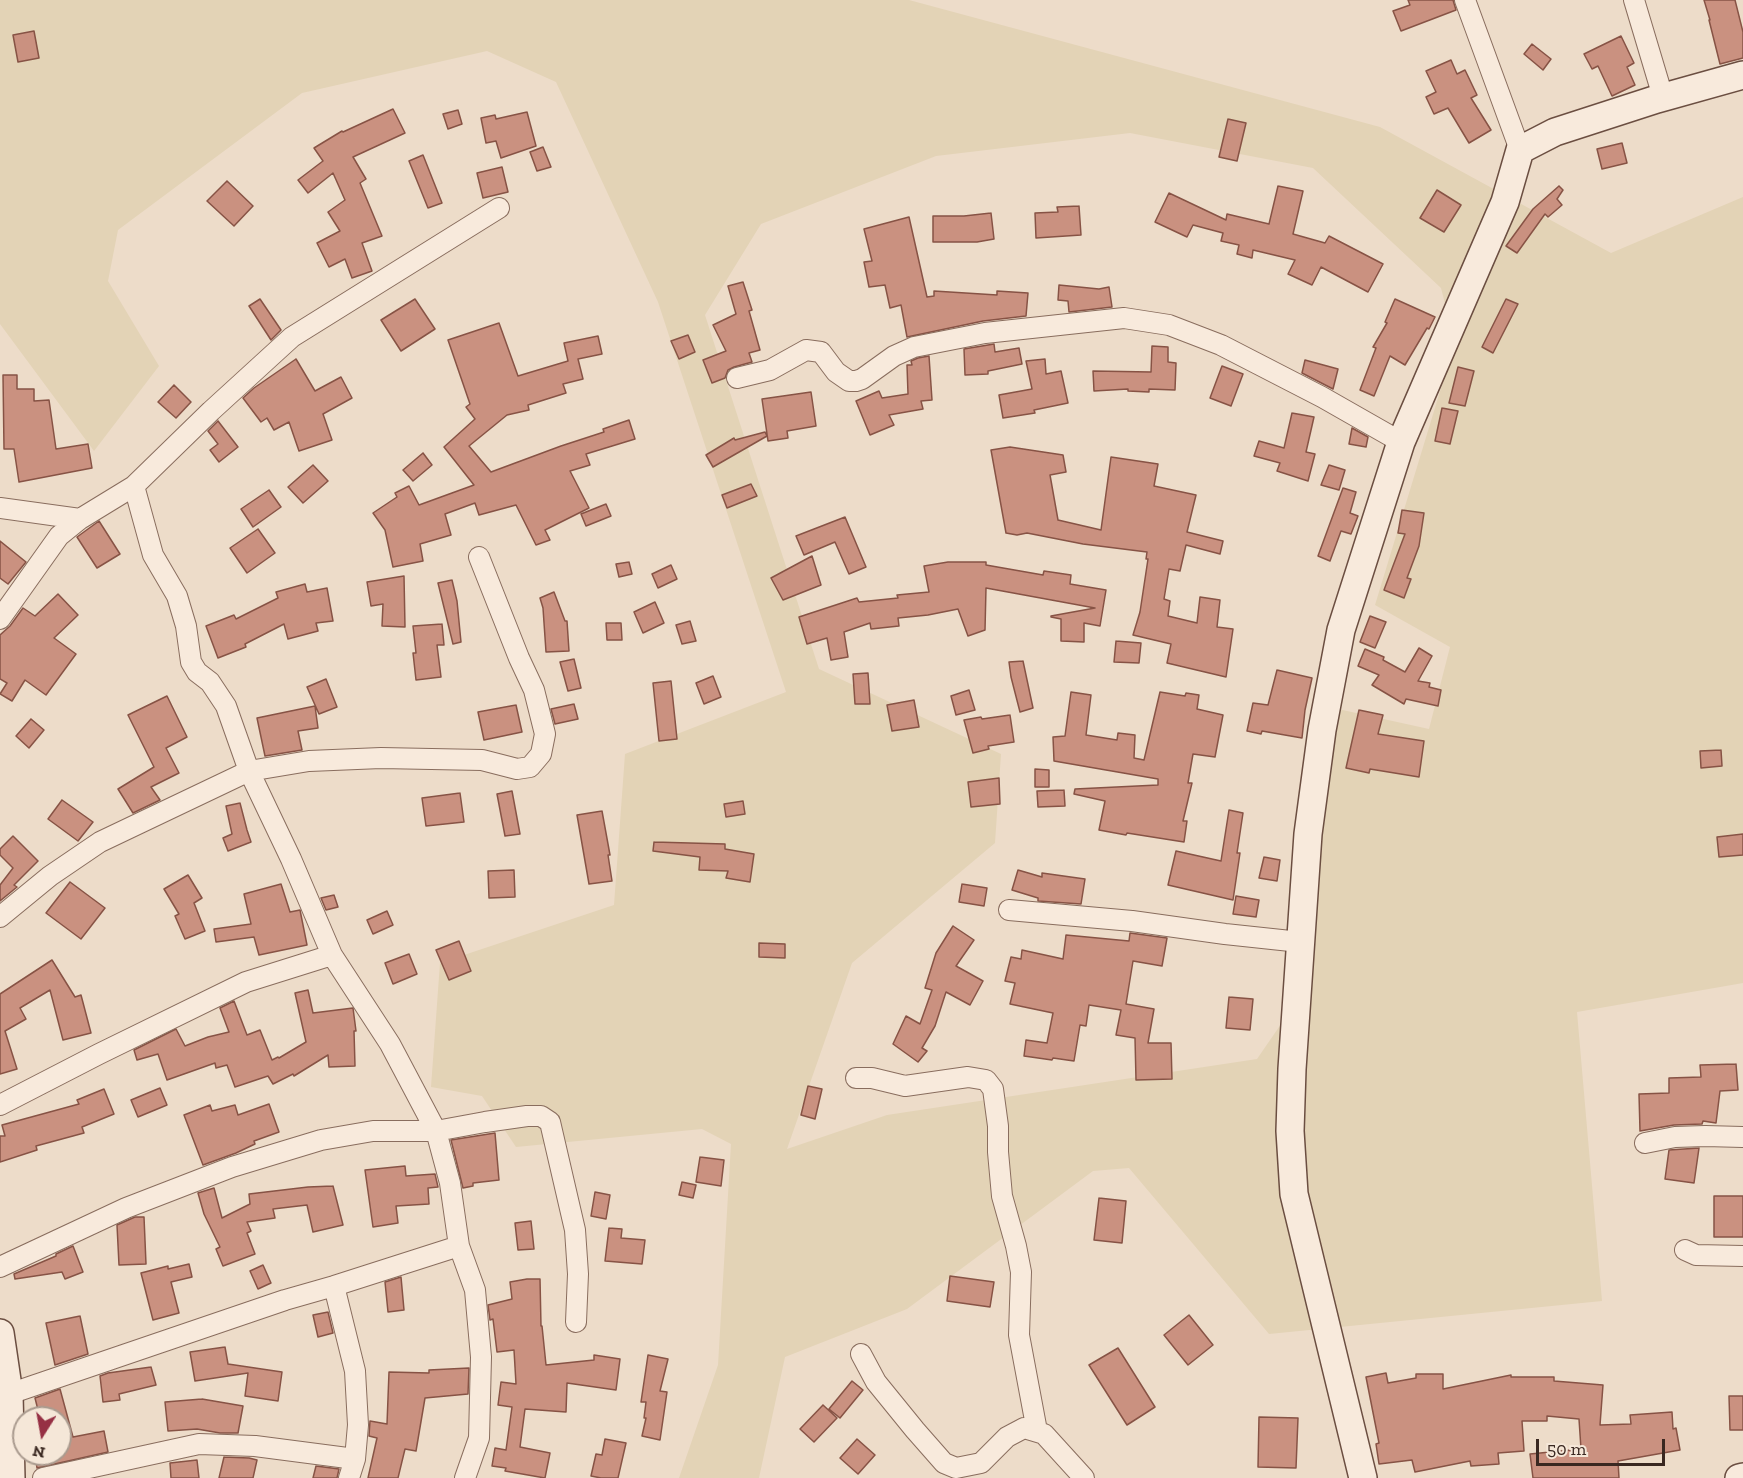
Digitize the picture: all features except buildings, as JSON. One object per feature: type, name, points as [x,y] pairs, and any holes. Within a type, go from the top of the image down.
[{"type":"street","points":[[1363,1478],[1294,1194],[1290,1131],[1300,942],[1309,822],[1322,730],[1341,630],[1401,442],[1505,202],[1520,150],[1465,0]]},
{"type":"street","points":[[1634,0],[1663,97]]},
{"type":"street","points":[[1520,150],[1555,132],[1663,97],[1743,75]]},
{"type":"street","points":[[0,619],[59,536],[80,519],[134,486],[292,337],[499,208]]},
{"type":"street","points":[[737,378],[770,370],[807,350],[821,352],[836,372],[849,381],[856,381],[894,356],[914,347],[985,333],[1124,318],[1169,325],[1221,345],[1322,397],[1401,442]]},
{"type":"street","points":[[134,486],[153,555],[177,596],[186,626],[191,662],[197,672],[210,682],[226,706],[249,771],[291,859],[332,955],[390,1044],[436,1131],[450,1183],[459,1246],[475,1290],[481,1357],[479,1438],[465,1478]]},
{"type":"street","points":[[0,508],[80,519]]},
{"type":"street","points":[[0,917],[50,876],[100,842],[249,771],[309,760],[381,758],[482,760],[517,769],[530,767],[541,754],[545,734],[534,690],[479,556]]},
{"type":"street","points":[[1009,910],[1132,921],[1300,942]]},
{"type":"street","points":[[0,1106],[99,1054],[246,982],[332,955]]},
{"type":"street","points":[[856,1078],[872,1078],[906,1086],[968,1077],[986,1080],[993,1089],[997,1115],[1002,1196],[1021,1272],[1019,1335],[1037,1431]]},
{"type":"street","points":[[0,1267],[126,1208],[232,1167],[321,1140],[372,1131],[436,1131],[527,1116],[541,1116],[550,1122],[575,1230],[578,1274],[576,1322]]},
{"type":"street","points":[[1645,1143],[1675,1137],[1743,1137]]},
{"type":"street","points":[[9,1394],[285,1300],[459,1246]]},
{"type":"street","points":[[1685,1250],[1696,1255],[1743,1256]]},
{"type":"street","points":[[43,1478],[199,1444],[255,1446],[352,1468],[358,1425],[356,1371],[334,1286]]},
{"type":"street","points":[[0,1333],[9,1394],[11,1478]]},
{"type":"street","points":[[861,1354],[876,1382],[944,1463],[956,1468],[981,1463],[1007,1437],[1024,1428],[1044,1434],[1084,1478]]},
{"type":"shaded area","points":[[0,0],[909,0],[1380,127],[1611,253],[1743,197],[1743,983],[1577,1012],[1602,1301],[1269,1334],[1129,1168],[1093,1171],[907,1309],[785,1357],[759,1478],[679,1478],[718,1365],[731,1144],[702,1129],[516,1147],[482,1096],[431,1087],[440,963],[614,905],[625,754],[786,692],[658,302],[556,82],[487,51],[302,93],[118,230],[108,281],[159,366],[94,451],[0,324]],"holes":[[[1130,133],[1313,168],[1441,288],[1455,342],[1375,605],[1450,647],[1429,729],[1338,709],[1290,1011],[1257,1059],[887,1115],[787,1149],[852,963],[995,843],[1001,754],[819,669],[705,315],[761,224],[936,156]]]}]
